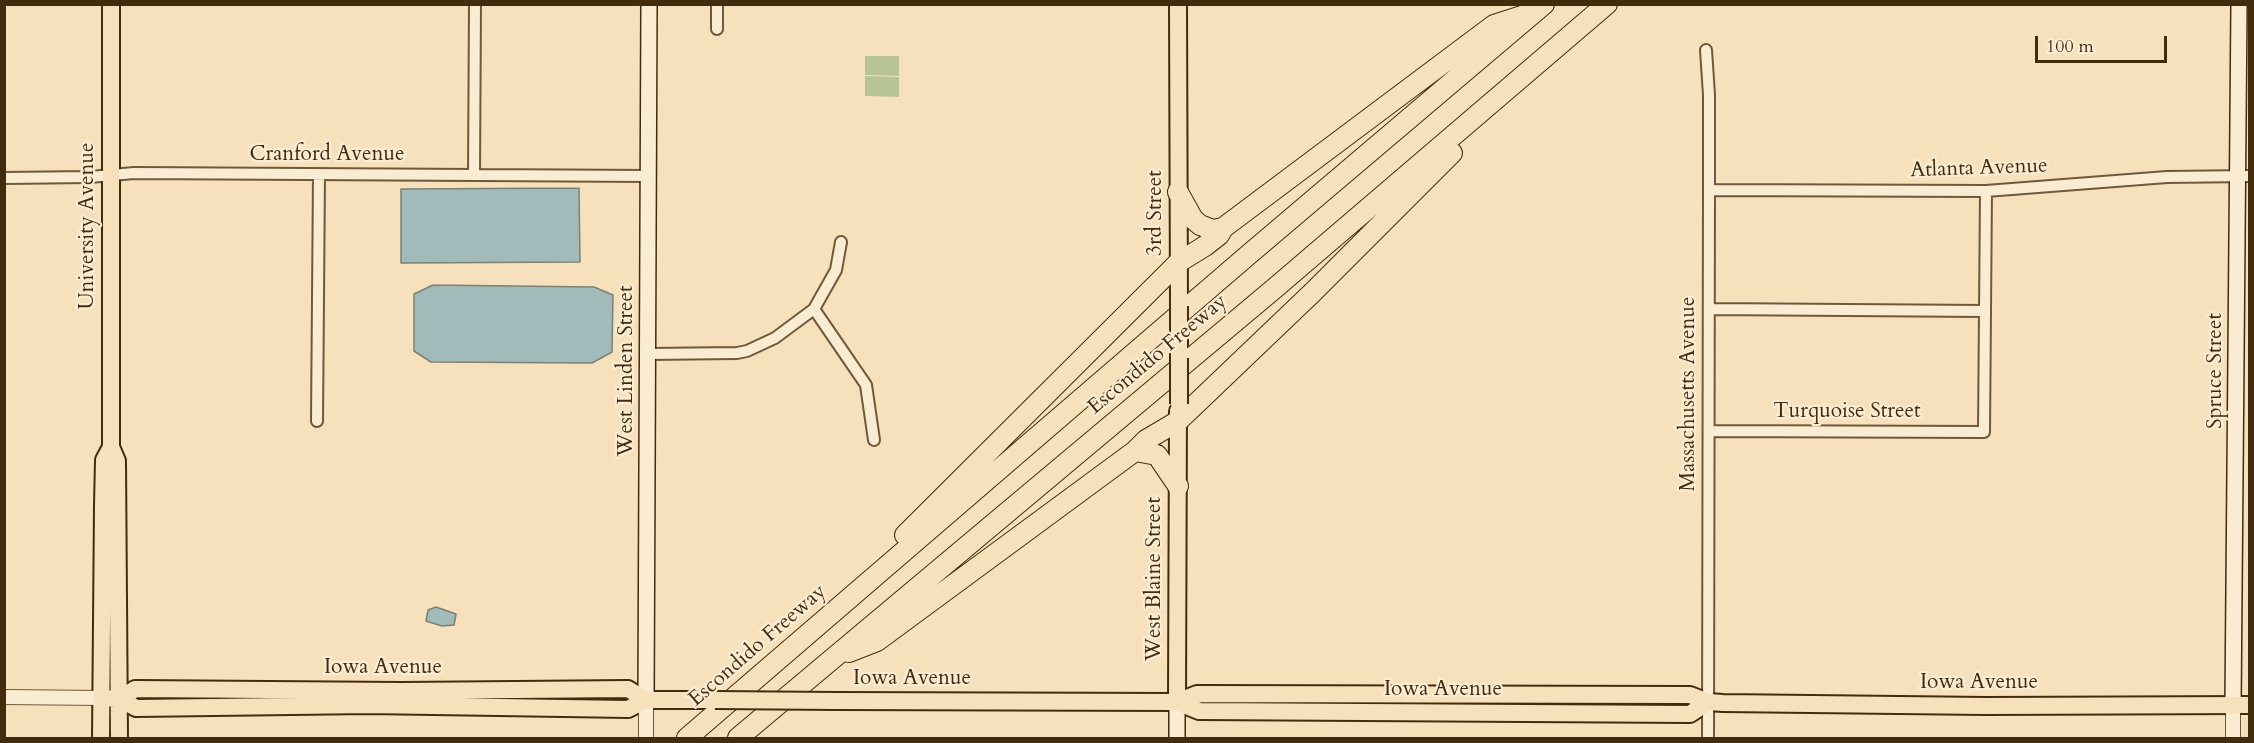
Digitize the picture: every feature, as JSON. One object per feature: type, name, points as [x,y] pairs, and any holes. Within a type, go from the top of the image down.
[{"type":"highway","name":"Escondido Freeway","points":[[738,738],[1275,288],[1607,4]]},
{"type":"highway","points":[[813,630],[970,469],[1179,269],[1219,235],[1223,228],[1494,25],[1540,8]]},
{"type":"highway","name":"Escondido Freeway","points":[[687,738],[1247,255],[1540,8]]},
{"type":"highway","points":[[832,659],[878,641],[1136,451],[1312,293],[1566,39]]},
{"type":"highway","points":[[1178,192],[1193,219],[1200,225],[1213,230],[1223,228]]},
{"type":"highway","points":[[1136,451],[1157,455],[1178,486]]},
{"type":"main road","name":"University Avenue","points":[[111,4],[111,447],[117,460],[119,738]]},
{"type":"main road","name":"West Linden Street","points":[[646,700],[649,4]]},
{"type":"main road","name":"3rd Street","points":[[1178,412],[1179,4]]},
{"type":"main road","name":"Spruce Street","points":[[2239,4],[2244,176],[2241,705]]},
{"type":"main road","name":"West Blaine Street","points":[[1177,738],[1178,412]]},
{"type":"main road","name":"University Avenue","points":[[101,738],[104,460],[111,447]]},
{"type":"main road","points":[[103,506],[110,552],[112,558],[118,561]]},
{"type":"main road","name":"Iowa Avenue","points":[[102,698],[120,699],[136,708],[369,705],[628,709],[646,700],[1177,702],[1197,694],[1689,695],[1708,702],[1986,706],[2241,705]]},
{"type":"street","points":[[474,175],[475,4]]},
{"type":"street","points":[[717,4],[717,29]]},
{"type":"street","name":"Massachusetts Avenue","points":[[1706,50],[1709,95],[1708,738]]},
{"type":"street","name":"Cranford Avenue","points":[[4,178],[134,173],[649,176]]},
{"type":"street","points":[[317,421],[319,174]]},
{"type":"street","name":"Atlanta Avenue","points":[[1709,190],[1986,191],[2167,177],[2244,176]]},
{"type":"street","points":[[1709,309],[1985,311],[1986,191]]},
{"type":"street","points":[[648,354],[718,354],[747,351],[775,338],[814,309],[836,270],[841,242]]},
{"type":"street","points":[[814,309],[866,385],[874,440]]},
{"type":"street","name":"Turquoise Street","points":[[1709,431],[1984,432],[1985,311]]},
{"type":"street","name":"Iowa Avenue","points":[[4,697],[102,698]]},
{"type":"street","name":"West Linden Street","points":[[646,700],[646,738]]},
{"type":"street","name":"Spruce Street","points":[[2233,738],[2241,705]]},
{"type":"green space","points":[[865,56],[899,56],[899,76],[865,75]]},
{"type":"green space","points":[[865,76],[899,77],[899,97],[865,96]]},
{"type":"water","points":[[579,188],[580,262],[401,263],[401,189]]},
{"type":"water","points":[[433,285],[594,287],[613,295],[612,352],[592,363],[431,362],[414,351],[414,294]]},
{"type":"water","points":[[436,607],[456,614],[454,625],[442,626],[426,621],[428,610]]}]
